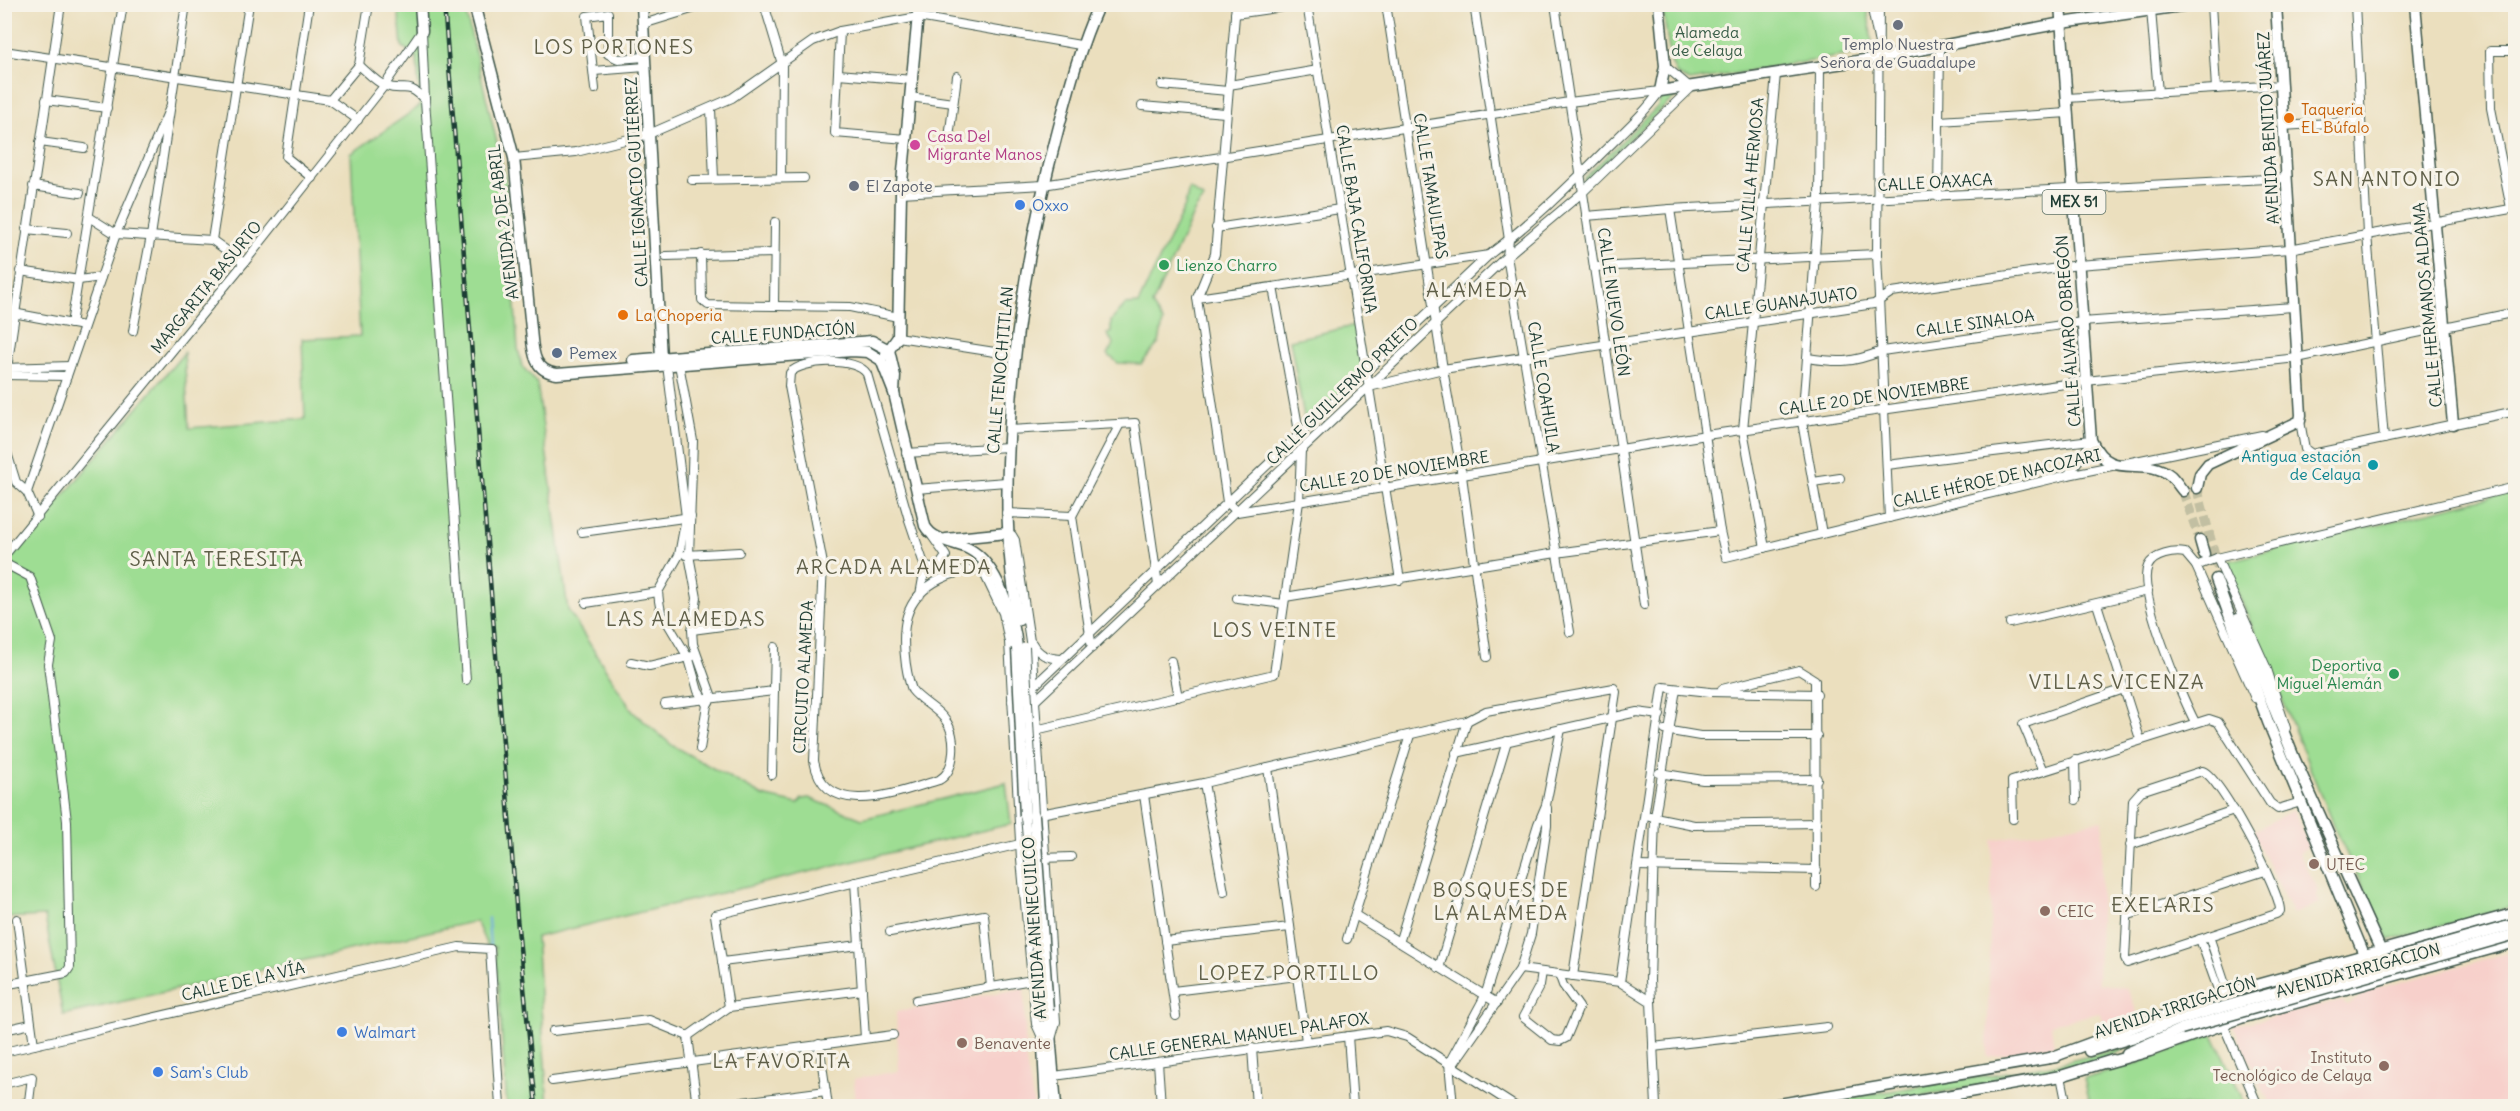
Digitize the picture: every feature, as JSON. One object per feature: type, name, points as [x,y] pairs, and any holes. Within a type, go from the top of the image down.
[{"type":"main road","points":[[420,4],[422,31]]},
{"type":"main road","name":"AVENIDA 2 DE ABRIL","points":[[474,4],[514,158],[534,355],[539,366]]},
{"type":"main road","name":"CALLE IGNACIO GUTIÉRREZ","points":[[642,4],[649,134],[670,362]]},
{"type":"main road","points":[[919,4],[902,192],[898,337],[881,360],[894,393],[906,453],[925,526],[932,535],[974,552],[1011,613],[1024,645]]},
{"type":"main road","name":"CALLE TENOCHTITLAN","points":[[1030,816],[1024,645],[1014,597],[1006,513],[1014,356],[1022,286],[1043,185],[1080,45],[1099,4]]},
{"type":"main road","points":[[1659,4],[1665,66],[1659,91],[1691,88],[1877,58],[2062,23],[2194,4]]},
{"type":"main road","name":"CALLE ÁLVARO OBREGÓN","points":[[2060,4],[2092,441],[2097,454],[2115,465]]},
{"type":"main road","name":"AVENIDA BENITO JUÁREZ","points":[[2276,4],[2300,422]]},
{"type":"main road","name":"CALLE HERMANOS ALDAMA","points":[[2415,4],[2453,424]]},
{"type":"main road","name":"CALLE FUNDACIÓN","points":[[539,366],[548,373],[556,374],[670,362],[724,352],[872,341],[889,350]]},
{"type":"main road","points":[[889,350],[896,376],[894,393]]},
{"type":"main road","name":"CALLE FUNDACIÓN","points":[[539,366],[552,368],[852,351],[868,352],[881,360]]},
{"type":"main road","points":[[2197,488],[2200,474],[2208,464],[2300,422]]},
{"type":"main road","points":[[2115,465],[2150,468],[2169,475],[2183,490]]},
{"type":"main road","points":[[943,539],[1007,533]]},
{"type":"main road","points":[[2199,540],[2204,554]]},
{"type":"main road","points":[[2375,981],[2268,722],[2218,578],[2295,760],[2380,951]]},
{"type":"main road","name":"AVENIDA ANENECUILCO","points":[[1030,816],[1047,1039],[1046,1107]]},
{"type":"main road","name":"AVENIDA IRRIGACION","points":[[2050,1058],[2224,994],[2516,913]]},
{"type":"main road","name":"AVENIDA IRRIGACIÓN","points":[[1767,1107],[2103,1048],[2516,923]]},
{"type":"main road","points":[[2475,924],[2483,929],[2486,938],[2481,952]]},
{"type":"main road","name":"AVENIDA IRRIGACIÓN","points":[[1888,1107],[2061,1076],[2107,1063],[2179,1024],[2516,934]]},
{"type":"main road","name":"AVENIDA IRRIGACION","points":[[2107,1063],[2150,1052],[2223,1024],[2516,942]]},
{"type":"main road","name":"AVENIDA ANENECUILCO","points":[[1047,1039],[1054,1076],[1056,1107]]},
{"type":"street","points":[[5,372],[8,325],[13,313],[20,271],[61,4]]},
{"type":"street","points":[[71,324],[123,4]]},
{"type":"street","points":[[133,331],[151,236],[186,4]]},
{"type":"street","points":[[212,240],[249,4]]},
{"type":"street","points":[[309,4],[286,157],[312,178]]},
{"type":"street","points":[[330,99],[359,65],[369,4]]},
{"type":"street","points":[[643,24],[708,4]]},
{"type":"street","points":[[764,4],[782,64],[781,178]]},
{"type":"street","points":[[1237,512],[1227,502],[1197,298],[1215,254],[1221,156],[1236,9],[1306,4]]},
{"type":"street","name":"CALLE BAJA CALIFORNIA","points":[[1306,4],[1400,580]]},
{"type":"street","name":"CALLE TAMAULIPAS","points":[[1386,4],[1462,476],[1487,657]]},
{"type":"street","name":"CALLE COAHUILA","points":[[1474,4],[1509,240],[1507,256],[1570,632]]},
{"type":"street","name":"CALLE NUEVO LEÓN","points":[[1555,4],[1644,605]]},
{"type":"street","points":[[1870,4],[1878,39],[1877,254],[1889,518]]},
{"type":"street","points":[[1878,39],[1880,34],[1879,4]]},
{"type":"street","points":[[2211,4],[2216,89]]},
{"type":"street","points":[[2355,4],[2374,342],[2384,439]]},
{"type":"street","points":[[2151,10],[2158,93]]},
{"type":"street","points":[[595,89],[587,16],[608,13],[608,54],[618,59],[645,62]]},
{"type":"street","points":[[514,158],[576,152],[649,134],[732,98],[813,41],[840,31],[918,17],[1080,45]]},
{"type":"street","points":[[422,31],[424,100],[466,680]]},
{"type":"street","name":"MARGARITA BASURTO","points":[[4,556],[312,178],[384,86],[422,31]]},
{"type":"street","points":[[840,31],[835,133],[906,139]]},
{"type":"street","points":[[1938,197],[1940,47]]},
{"type":"street","points":[[4,51],[330,99],[358,120]]},
{"type":"street","points":[[2513,208],[2491,108],[2490,51],[2516,51]]},
{"type":"street","points":[[594,71],[645,62]]},
{"type":"street","points":[[359,65],[384,86],[406,86],[416,91],[424,100]]},
{"type":"street","points":[[1665,66],[1691,88]]},
{"type":"street","points":[[1820,67],[1819,203],[1802,422],[1822,534]]},
{"type":"street","points":[[1162,85],[1228,88],[1318,70]]},
{"type":"street","name":"CALLE VILLA HERMOSA","points":[[1765,548],[1743,430],[1776,74]]},
{"type":"street","points":[[838,75],[913,80]]},
{"type":"street","points":[[949,138],[957,76]]},
{"type":"street","points":[[2067,98],[2281,85]]},
{"type":"street","name":"CALLE GUILLERMO PRIETO","points":[[1013,715],[1035,701],[1436,322],[1507,256],[1583,192],[1691,88]]},
{"type":"street","points":[[902,192],[1043,185],[1569,102],[1659,91]]},
{"type":"street","name":"CALLE GUILLERMO PRIETO","points":[[1012,701],[1034,686],[1366,370],[1580,175],[1649,106],[1659,91]]},
{"type":"street","points":[[910,97],[953,103]]},
{"type":"street","points":[[46,100],[107,108]]},
{"type":"street","points":[[27,492],[116,234],[171,105]]},
{"type":"street","points":[[1142,106],[1225,113]]},
{"type":"street","points":[[711,109],[714,179]]},
{"type":"street","points":[[1939,122],[2068,113]]},
{"type":"street","points":[[2283,126],[2360,121]]},
{"type":"street","points":[[39,142],[84,148]]},
{"type":"street","name":"CALLE OAXACA","points":[[1586,216],[1670,209],[1938,197],[2286,177]]},
{"type":"street","points":[[692,180],[804,178]]},
{"type":"street","points":[[33,186],[80,193]]},
{"type":"street","name":"CALLE GUANAJUATO","points":[[1369,387],[1443,369],[1880,302],[1886,294],[1892,292],[2078,265],[2289,249],[2513,208]]},
{"type":"street","points":[[1216,228],[1340,209]]},
{"type":"street","points":[[1237,598],[1284,601],[1475,566],[1720,531],[1670,209]]},
{"type":"street","points":[[89,217],[116,234],[212,240],[244,263]]},
{"type":"street","points":[[774,305],[775,222]]},
{"type":"street","points":[[26,229],[67,233]]},
{"type":"street","points":[[666,256],[774,253]]},
{"type":"street","points":[[702,254],[704,304],[850,307],[898,317]]},
{"type":"street","points":[[1594,267],[1877,254]]},
{"type":"street","points":[[1197,298],[1490,255]]},
{"type":"street","points":[[20,271],[79,280],[101,277]]},
{"type":"street","points":[[1014,735],[1274,674],[1299,502],[1301,451],[1273,287]]},
{"type":"street","name":"CALLE SINALOA","points":[[1808,358],[1842,364],[1859,361],[1882,351],[2082,322],[2293,307]]},
{"type":"street","name":"CALLE 20 DE NOVIEMBRE","points":[[1237,512],[1706,435],[2086,381],[2297,358],[2516,312]]},
{"type":"street","points":[[13,313],[83,326]]},
{"type":"street","points":[[898,337],[1014,356]]},
{"type":"street","points":[[670,362],[689,517]]},
{"type":"street","points":[[670,362],[693,441],[689,517],[684,555],[697,598],[692,630],[693,657],[707,700],[700,749]]},
{"type":"street","name":"CIRCUITO ALAMEDA","points":[[920,595],[925,567],[864,369],[850,363],[798,366],[790,373],[789,386],[824,564],[814,761],[818,775],[838,794],[857,799],[872,799],[939,780],[949,771],[952,758],[950,727],[941,715],[918,698],[910,685],[906,620],[912,604],[941,579],[961,572],[986,571]]},
{"type":"street","points":[[5,372],[70,366]]},
{"type":"street","points":[[5,372],[67,376]]},
{"type":"street","points":[[2300,422],[2306,449],[2312,454],[2516,411]]},
{"type":"street","points":[[1009,430],[1135,423],[1158,585]]},
{"type":"street","points":[[1092,648],[1072,516],[1120,424]]},
{"type":"street","name":"CALLE HÉROE DE NACOZARI","points":[[1720,531],[1726,557],[2068,475],[2275,433]]},
{"type":"street","points":[[1887,465],[2092,441]]},
{"type":"street","points":[[2068,475],[2092,441]]},
{"type":"street","points":[[4,443],[15,482],[27,492],[38,517]]},
{"type":"street","points":[[906,453],[1008,447]]},
{"type":"street","points":[[1813,482],[1840,478]]},
{"type":"street","points":[[916,489],[1006,482]]},
{"type":"street","points":[[2196,566],[2217,558],[2516,487]]},
{"type":"street","points":[[1006,513],[1072,516]]},
{"type":"street","points":[[582,532],[689,517]]},
{"type":"street","points":[[932,535],[946,556],[961,572]]},
{"type":"street","points":[[974,552],[981,535]]},
{"type":"street","points":[[684,555],[739,552]]},
{"type":"street","points":[[2195,722],[2159,634],[2146,573],[2152,560],[2179,552],[2186,553],[2196,566],[2256,702],[2268,722]]},
{"type":"street","points":[[684,555],[658,592],[661,612],[693,657]]},
{"type":"street","points":[[925,567],[937,569],[946,556]]},
{"type":"street","points":[[2217,558],[2266,669],[2283,714],[2295,760]]},
{"type":"street","points":[[4,563],[30,577],[52,641],[48,664],[67,821],[70,967],[66,973],[4,985]]},
{"type":"street","points":[[986,571],[1007,625],[1014,735],[1030,816],[1204,783],[1467,721],[1486,711],[1614,688],[1616,692],[1573,976]]},
{"type":"street","points":[[2010,623],[2148,591]]},
{"type":"street","points":[[586,603],[658,592]]},
{"type":"street","points":[[2097,604],[2140,739]]},
{"type":"street","points":[[692,630],[745,623]]},
{"type":"street","points":[[1024,645],[1047,658],[1061,659]]},
{"type":"street","name":"CALLE TENOCHTITLAN","points":[[1024,645],[1034,686],[1035,701],[1036,730],[1030,816]]},
{"type":"street","points":[[772,775],[775,647]]},
{"type":"street","points":[[631,662],[649,666],[693,657]]},
{"type":"street","points":[[1171,661],[1178,697]]},
{"type":"street","points":[[1710,692],[1798,670],[1815,680],[1817,694],[1816,887]]},
{"type":"street","points":[[1656,1107],[1650,1001],[1653,867],[1650,816],[1652,772],[1663,687],[1710,692],[1817,694]]},
{"type":"street","points":[[1620,982],[1637,866],[1662,773],[1676,688]]},
{"type":"street","points":[[2043,771],[2023,724],[2124,689]]},
{"type":"street","points":[[666,704],[774,691]]},
{"type":"street","points":[[1456,753],[1637,712],[1660,715]]},
{"type":"street","points":[[2013,819],[2012,781],[2209,719],[2218,722],[2270,803],[2278,809],[2301,802]]},
{"type":"street","points":[[1399,943],[1467,721]]},
{"type":"street","points":[[1658,728],[1700,736],[1817,736]]},
{"type":"street","points":[[1453,1107],[1451,1066],[1485,996],[1538,824],[1546,805],[1561,729]]},
{"type":"street","points":[[1347,939],[1410,735]]},
{"type":"street","points":[[1439,968],[1507,741]]},
{"type":"street","points":[[2075,760],[2076,800]]},
{"type":"street","points":[[1268,768],[1306,1041]]},
{"type":"street","points":[[1652,772],[1703,780],[1817,779]]},
{"type":"street","points":[[2206,772],[2234,810],[2265,871],[2280,911],[2127,963],[2125,959],[2133,800],[2142,791],[2206,772]]},
{"type":"street","points":[[1204,783],[1224,892]]},
{"type":"street","points":[[1144,795],[1176,1016]]},
{"type":"street","points":[[1451,1066],[1520,969],[1531,934],[1547,826],[1546,805]]},
{"type":"street","points":[[2130,845],[2234,810]]},
{"type":"street","name":"AVENIDA ANENECUILCO","points":[[1030,816],[1045,858],[1056,1023],[1047,1039],[1036,1024],[1021,859],[1020,844],[1030,816]]},
{"type":"street","points":[[1650,816],[1694,825],[1816,823]]},
{"type":"street","points":[[729,1007],[715,915],[1020,844]]},
{"type":"street","points":[[1021,859],[1071,857]]},
{"type":"street","points":[[1637,866],[1816,870]]},
{"type":"street","points":[[2129,915],[2265,871]]},
{"type":"street","points":[[855,882],[865,1038]]},
{"type":"street","points":[[890,932],[984,915],[991,987]]},
{"type":"street","points":[[1355,915],[1497,1004]]},
{"type":"street","points":[[17,918],[34,1045]]},
{"type":"street","points":[[1165,941],[1290,927]]},
{"type":"street","points":[[2204,937],[2224,994]]},
{"type":"street","points":[[722,962],[859,945]]},
{"type":"street","name":"CALLE DE LA VÍA","points":[[4,1052],[459,946],[490,949],[500,1107]]},
{"type":"street","points":[[2335,992],[2342,986],[2345,977],[2342,968],[2336,963]]},
{"type":"street","points":[[1520,969],[1620,982],[1650,1001]]},
{"type":"street","points":[[1542,972],[1540,985],[1523,1017],[1552,1040],[1560,1041],[1566,1038],[1579,1007],[1563,986],[1560,974]]},
{"type":"street","points":[[1173,991],[1297,976]]},
{"type":"street","points":[[916,1000],[1032,980]]},
{"type":"street","points":[[688,1036],[729,1007],[862,990]]},
{"type":"street","points":[[553,1031],[650,1020],[688,1036]]},
{"type":"street","points":[[4,1030],[31,1024]]},
{"type":"street","points":[[2223,1024],[2258,1107]]},
{"type":"street","points":[[1653,1047],[1827,1027]]},
{"type":"street","name":"CALLE GENERAL MANUEL PALAFOX","points":[[1054,1076],[1386,1031],[1407,1037],[1515,1107]]},
{"type":"street","points":[[552,1081],[893,1035]]},
{"type":"street","points":[[688,1036],[697,1107]]},
{"type":"street","points":[[1348,1036],[1353,1107]]},
{"type":"street","points":[[819,1044],[828,1107]]},
{"type":"street","points":[[1252,1048],[1256,1107]]},
{"type":"street","points":[[1158,1062],[1161,1107]]},
{"type":"street","points":[[2061,1076],[2067,1107]]},
{"type":"street","points":[[4,1084],[32,1077],[29,1101],[17,1107]]},
{"type":"street","points":[[712,1107],[826,1091]]},
{"type":"shaded area","points":[[2293,810],[2309,847],[2300,852],[2300,856],[2319,890],[2316,894],[2320,903],[2293,914],[2252,832]]},
{"type":"shaded area","name":"CEIC","points":[[2103,820],[2098,983],[2127,988],[2139,1017],[2104,1032],[2100,1013],[2051,1024],[2054,1046],[1987,1057],[1992,840]]},
{"type":"shaded area","name":"Instituto Tecnológico de Celaya","points":[[2515,951],[2515,1106],[2271,1106],[2233,1026],[2342,1001],[2347,1005],[2372,990]]},
{"type":"shaded area","name":"Benavente","points":[[1024,988],[1026,1061],[1034,1106],[856,1106],[854,1079],[899,1071],[896,1012]]},
{"type":"green space","points":[[398,5],[464,5],[506,180],[518,349],[522,366],[537,383],[568,610],[633,712],[673,746],[763,796],[798,804],[802,799],[809,798],[862,819],[1006,783],[1011,824],[536,937],[548,1106],[507,1106],[495,947],[487,946],[476,921],[63,1015],[45,916],[5,918],[5,565],[184,353],[189,428],[305,419],[302,339],[360,336],[351,154],[420,106],[417,58],[402,46]]},
{"type":"green space","name":"Alameda de Celaya","points":[[1662,5],[1867,5],[1873,51],[1690,81],[1677,75],[1671,62]]},
{"type":"green space","points":[[1680,92],[1584,182],[1584,178],[1658,106],[1661,96]]},
{"type":"green space","name":"Lienzo Charro","points":[[1189,188],[1204,199],[1195,210],[1152,305],[1163,322],[1159,343],[1141,364],[1118,363],[1107,354],[1114,344],[1107,334],[1111,332],[1111,321],[1125,305],[1138,304],[1185,206]]},
{"type":"green space","points":[[1358,325],[1365,370],[1306,428],[1290,340]]},
{"type":"green space","name":"Deportiva Miguel Alemán","points":[[2515,491],[2515,906],[2389,940],[2335,830],[2224,562]]},
{"type":"green space","points":[[2213,1034],[2246,1106],[2091,1106],[2084,1079],[2138,1063]]},
{"type":"green space","points":[[2134,1045],[2092,1064],[2003,1082],[1858,1106],[1798,1106],[2058,1064]]},
{"type":"waterway","points":[[488,918],[490,946]]},
{"type":"tunnel","points":[[2197,488],[2218,568]]},
{"type":"tunnel","points":[[2183,491],[2200,540]]},
{"type":"railway","points":[[444,4],[517,918],[536,1106]]},
{"type":"place","name":"Templo Nuestra Señora de Guadalupe","points":[[1898,25]]},
{"type":"place","name":"Taqueria EL Búfalo","points":[[2289,118]]},
{"type":"place","name":"Casa Del Migrante Manos","points":[[915,145]]},
{"type":"place","name":"El Zapote","points":[[854,186]]},
{"type":"place","name":"Oxxo","points":[[1020,205]]},
{"type":"place","name":"Lienzo Charro","points":[[1164,265]]},
{"type":"place","name":"La Choperia","points":[[623,315]]},
{"type":"place","name":"Pemex","points":[[557,353]]},
{"type":"place","name":"Antigua estación de Celaya","points":[[2373,465]]},
{"type":"place","name":"Deportiva Miguel Alemán","points":[[2394,674]]},
{"type":"place","name":"UTEC","points":[[2314,864]]},
{"type":"place","name":"CEIC","points":[[2045,911]]},
{"type":"place","name":"Walmart","points":[[342,1032]]},
{"type":"place","name":"Benavente","points":[[962,1043]]},
{"type":"place","name":"Instituto Tecnológico de Celaya","points":[[2384,1066]]},
{"type":"place","name":"Sam's Club","points":[[158,1072]]},
{"type":"district","name":"LOS PORTONES","points":[[614,47]]},
{"type":"district","name":"SAN ANTONIO","points":[[2387,179]]},
{"type":"district","name":"ALAMEDA","points":[[1477,290]]},
{"type":"district","name":"SANTA TERESITA","points":[[217,559]]},
{"type":"district","name":"ARCADA ALAMEDA","points":[[894,567]]},
{"type":"district","name":"LAS ALAMEDAS","points":[[686,619]]},
{"type":"district","name":"LOS VEINTE","points":[[1275,630]]},
{"type":"district","name":"VILLAS VICENZA","points":[[2117,682]]},
{"type":"district","name":"BOSQUES DE LA ALAMEDA","points":[[1501,902]]},
{"type":"district","name":"EXELARIS","points":[[2163,905]]},
{"type":"district","name":"LOPEZ PORTILLO","points":[[1289,973]]},
{"type":"district","name":"LA FAVORITA","points":[[782,1061]]}]
